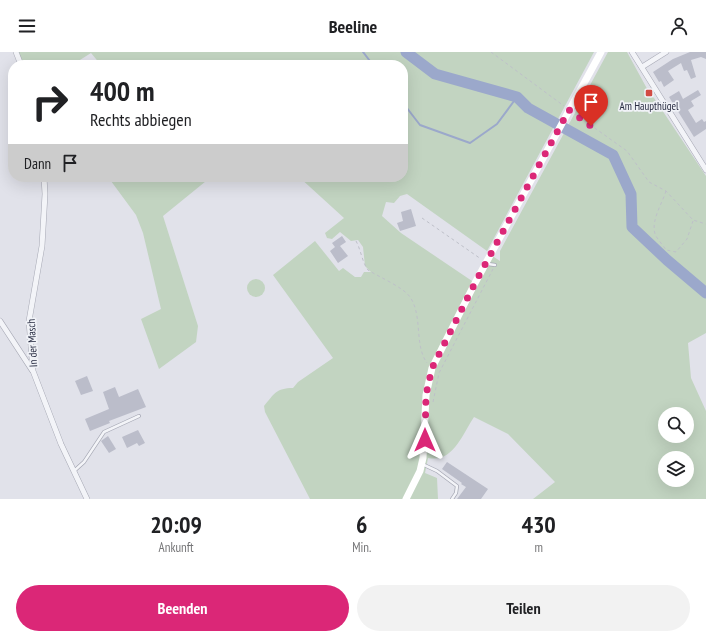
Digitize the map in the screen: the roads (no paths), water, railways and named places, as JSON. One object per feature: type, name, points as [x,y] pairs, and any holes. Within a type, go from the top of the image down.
[{"type":"street","points":[[406,499],[421,464],[425,440],[426,395],[432,368],[486,263],[601,52]]},
{"type":"street","points":[[632,52],[706,170]]},
{"type":"street","points":[[642,67],[666,52]]},
{"type":"street","name":"In der Masch","points":[[44,182],[42,246],[29,321],[33,371],[61,444],[87,499]]},
{"type":"street","points":[[0,321],[33,371]]},
{"type":"lane","points":[[486,263],[495,266]]},
{"type":"lane","points":[[74,471],[84,462],[104,432],[139,416]]},
{"type":"lane","points":[[421,464],[436,471],[457,486],[456,494],[452,499]]},
{"type":"waterway","points":[[363,52],[369,60]]},
{"type":"waterway","points":[[406,52],[435,74],[517,97],[528,108],[613,155],[631,194],[632,227],[667,260],[706,293]]},
{"type":"waterway","points":[[408,109],[420,125],[470,143],[497,124],[517,97]]},
{"type":"place","name":"Am Haupthügel","points":[[649,93]]}]
